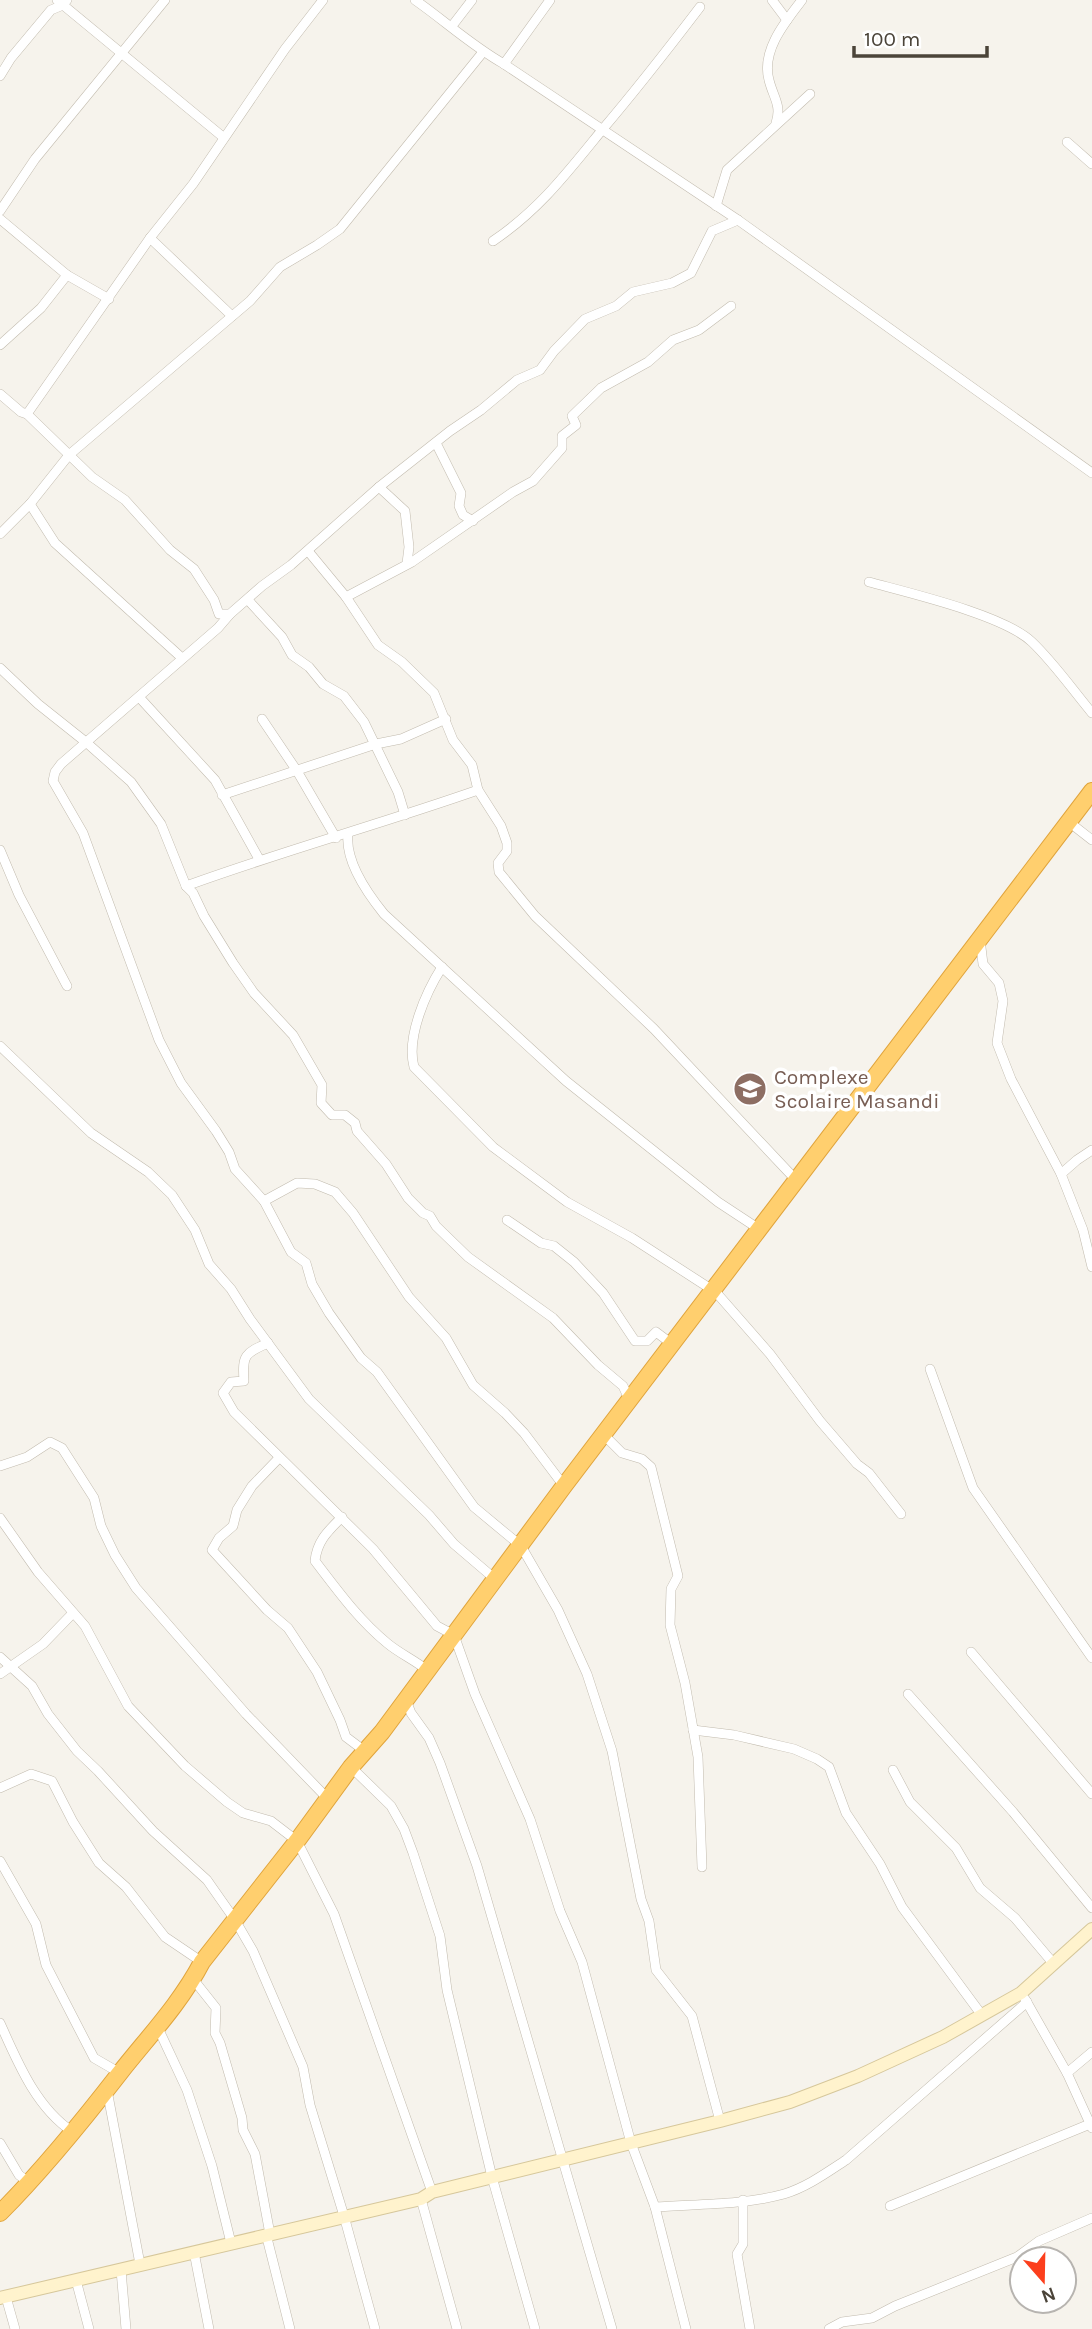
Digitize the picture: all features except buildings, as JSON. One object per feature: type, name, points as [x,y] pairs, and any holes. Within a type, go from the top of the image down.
[{"type":"highway","points":[[0,2213],[30,2183],[158,2028],[202,1962],[297,1841],[327,1798],[351,1767],[405,1708],[428,1671],[453,1645],[495,1579],[604,1435],[626,1394],[642,1385],[1092,791]]},
{"type":"street","points":[[0,211],[35,159],[165,0]]},
{"type":"street","points":[[27,414],[150,238],[193,184],[223,137],[323,0]]},
{"type":"street","points":[[415,0],[483,52],[738,220],[1092,473]]},
{"type":"street","points":[[452,26],[472,0]]},
{"type":"street","points":[[504,64],[550,0]]},
{"type":"street","points":[[772,0],[787,20]]},
{"type":"street","points":[[775,125],[779,104],[768,79],[770,48],[802,0]]},
{"type":"street","points":[[0,76],[11,58],[51,10],[62,2],[223,137]]},
{"type":"street","points":[[493,241],[521,222],[547,197],[650,74],[700,8]]},
{"type":"street","points":[[0,534],[30,504],[69,455],[232,316],[280,267],[340,229],[483,52]]},
{"type":"street","points":[[716,206],[727,170],[810,94]]},
{"type":"street","points":[[1067,142],[1092,164]]},
{"type":"street","points":[[0,219],[67,275],[109,299]]},
{"type":"street","points":[[720,2121],[691,2016],[656,1970],[649,1921],[641,1899],[612,1751],[587,1674],[558,1610],[521,1546],[474,1507],[377,1372],[361,1358],[312,1284],[306,1263],[291,1252],[264,1201],[235,1169],[229,1152],[181,1083],[159,1040],[83,832],[53,781],[58,767],[218,628],[262,586],[308,551],[379,487],[517,380],[540,370],[585,319],[616,306],[633,292],[672,283],[691,273],[712,231],[738,220]]},
{"type":"street","points":[[150,238],[232,316]]},
{"type":"street","points":[[1,343],[41,308],[67,275]]},
{"type":"street","points":[[346,597],[412,562],[533,481],[562,447],[562,436],[576,425],[572,416],[601,388],[648,362],[673,340],[709,324],[731,306]]},
{"type":"street","points":[[0,394],[27,414],[92,477],[124,500],[170,550],[194,569],[214,600],[219,614],[230,614]]},
{"type":"street","points":[[436,443],[461,493],[459,506],[463,515],[473,522]]},
{"type":"street","points":[[379,487],[405,511],[410,547],[407,563]]},
{"type":"street","points":[[30,504],[55,543],[182,658]]},
{"type":"street","points":[[308,551],[346,597],[377,645],[412,670],[434,693],[453,740],[472,765],[478,790],[501,826],[507,851],[498,863],[499,872],[536,916],[654,1029],[796,1180]]},
{"type":"street","points":[[869,582],[933,599],[990,619],[1031,640],[1092,713]]},
{"type":"street","points":[[248,600],[282,637],[292,654],[309,667],[323,684],[344,696],[364,722],[398,792],[405,815]]},
{"type":"street","points":[[0,668],[38,704],[131,782],[154,813],[186,886],[193,892],[204,916],[254,993],[293,1035],[322,1085],[321,1102],[326,1109],[332,1115],[345,1115],[355,1123],[357,1132],[386,1164],[408,1198],[423,1213],[430,1216],[436,1226],[468,1257],[552,1318],[626,1394]]},
{"type":"street","points":[[139,697],[215,780],[259,859]]},
{"type":"street","points":[[262,719],[297,771],[336,838]]},
{"type":"street","points":[[222,795],[376,744],[401,739],[446,719]]},
{"type":"street","points":[[186,886],[259,859],[336,838],[478,790]]},
{"type":"street","points":[[1069,822],[1092,840]]},
{"type":"street","points":[[348,834],[346,849],[373,900],[384,914],[566,1080],[718,1202],[759,1228]]},
{"type":"street","points":[[0,850],[19,895],[67,986]]},
{"type":"street","points":[[980,939],[984,964],[999,983],[1003,1001],[997,1043],[1011,1079],[1061,1174],[1083,1230],[1092,1267]]},
{"type":"street","points":[[442,967],[428,989],[422,1009],[413,1044],[414,1067],[493,1147],[567,1202],[632,1238],[714,1290],[770,1354],[820,1421],[857,1464],[869,1473],[901,1514]]},
{"type":"street","points":[[0,1046],[91,1133],[148,1172],[172,1195],[195,1230],[209,1264],[231,1289],[309,1399],[429,1514],[454,1544],[495,1579]]},
{"type":"street","points":[[1061,1174],[1092,1150]]},
{"type":"street","points":[[264,1201],[297,1183],[315,1184],[335,1192],[353,1213],[410,1297],[446,1338],[473,1385],[524,1433],[564,1486]]},
{"type":"street","points":[[508,1220],[541,1243],[554,1246],[574,1262],[603,1293],[635,1341],[647,1341],[656,1332],[672,1345]]},
{"type":"street","points":[[268,1343],[245,1356],[242,1363],[244,1381],[231,1382],[223,1394],[234,1412],[373,1549],[453,1645],[530,1819],[560,1912],[582,1962],[631,2143],[655,2207],[686,2329]]},
{"type":"street","points":[[930,1369],[973,1488],[1092,1658]]},
{"type":"street","points":[[604,1435],[622,1453],[642,1459],[650,1467],[678,1576],[671,1589],[670,1625],[698,1757],[702,1867]]},
{"type":"street","points":[[0,1466],[27,1457],[50,1442],[62,1448],[94,1498],[106,1536],[136,1588],[246,1714],[327,1798]]},
{"type":"street","points":[[279,1458],[252,1486],[237,1510],[233,1526],[219,1538],[212,1550],[267,1610],[288,1628],[317,1672],[346,1737],[366,1752]]},
{"type":"street","points":[[342,1517],[316,1547],[315,1561],[359,1618],[402,1655],[418,1662],[428,1671]]},
{"type":"street","points":[[0,1518],[38,1572],[85,1626],[128,1706],[185,1766],[226,1802],[243,1813],[271,1821],[297,1841],[334,1914],[427,2195],[457,2329]]},
{"type":"street","points":[[0,1674],[43,1644],[73,1613]]},
{"type":"street","points":[[971,1652],[1092,1794]]},
{"type":"street","points":[[0,1657],[32,1686],[48,1714],[77,1751],[98,1770],[153,1831],[207,1880],[253,1951],[303,2067],[310,2105],[375,2329]]},
{"type":"street","points":[[908,1694],[1020,1821],[1092,1908]]},
{"type":"street","points":[[405,1708],[429,1738],[477,1866],[612,2329]]},
{"type":"street","points":[[693,1730],[734,1735],[794,1749],[829,1767],[846,1813],[880,1864],[902,1907],[981,2014]]},
{"type":"street","points":[[351,1767],[391,1806],[413,1853],[440,1936],[447,1990],[492,2177],[535,2329]]},
{"type":"street","points":[[893,1770],[910,1802],[956,1848],[980,1888],[1015,1918],[1053,1963]]},
{"type":"street","points":[[0,1788],[31,1774],[51,1781],[99,1863],[126,1887],[165,1937],[202,1962]]},
{"type":"street","points":[[0,1861],[36,1924],[46,1965],[94,2059],[120,2073]]},
{"type":"street","points":[[655,2207],[785,2194],[817,2180],[846,2160],[1024,1998],[1053,1963],[1092,1929]]},
{"type":"street","points":[[193,1979],[216,2008],[215,2033],[242,2118],[243,2130],[255,2154],[268,2234],[290,2329]]},
{"type":"street","points":[[15,2329],[3,2298],[344,2217],[790,2102],[858,2076],[943,2037],[981,2014],[1024,1998]]},
{"type":"street","points":[[890,2206],[1091,2126],[1067,2073],[1024,1998]]},
{"type":"street","points":[[0,2023],[40,2099],[57,2122],[72,2132]]},
{"type":"street","points":[[158,2028],[187,2090],[212,2166],[231,2242]]},
{"type":"street","points":[[1067,2073],[1092,2052]]},
{"type":"street","points":[[107,2091],[140,2264]]},
{"type":"street","points":[[0,2143],[19,2175],[30,2183]]},
{"type":"street","points":[[743,2200],[743,2244],[737,2254],[750,2329]]},
{"type":"street","points":[[829,2329],[847,2320],[872,2318],[895,2306],[1010,2260],[1039,2241],[1092,2218]]},
{"type":"street","points":[[194,2252],[209,2329]]},
{"type":"street","points":[[121,2270],[127,2329]]},
{"type":"street","points":[[76,2280],[89,2329]]},
{"type":"place","name":"Complexe Scolaire Masandi","points":[[750,1089]]}]
